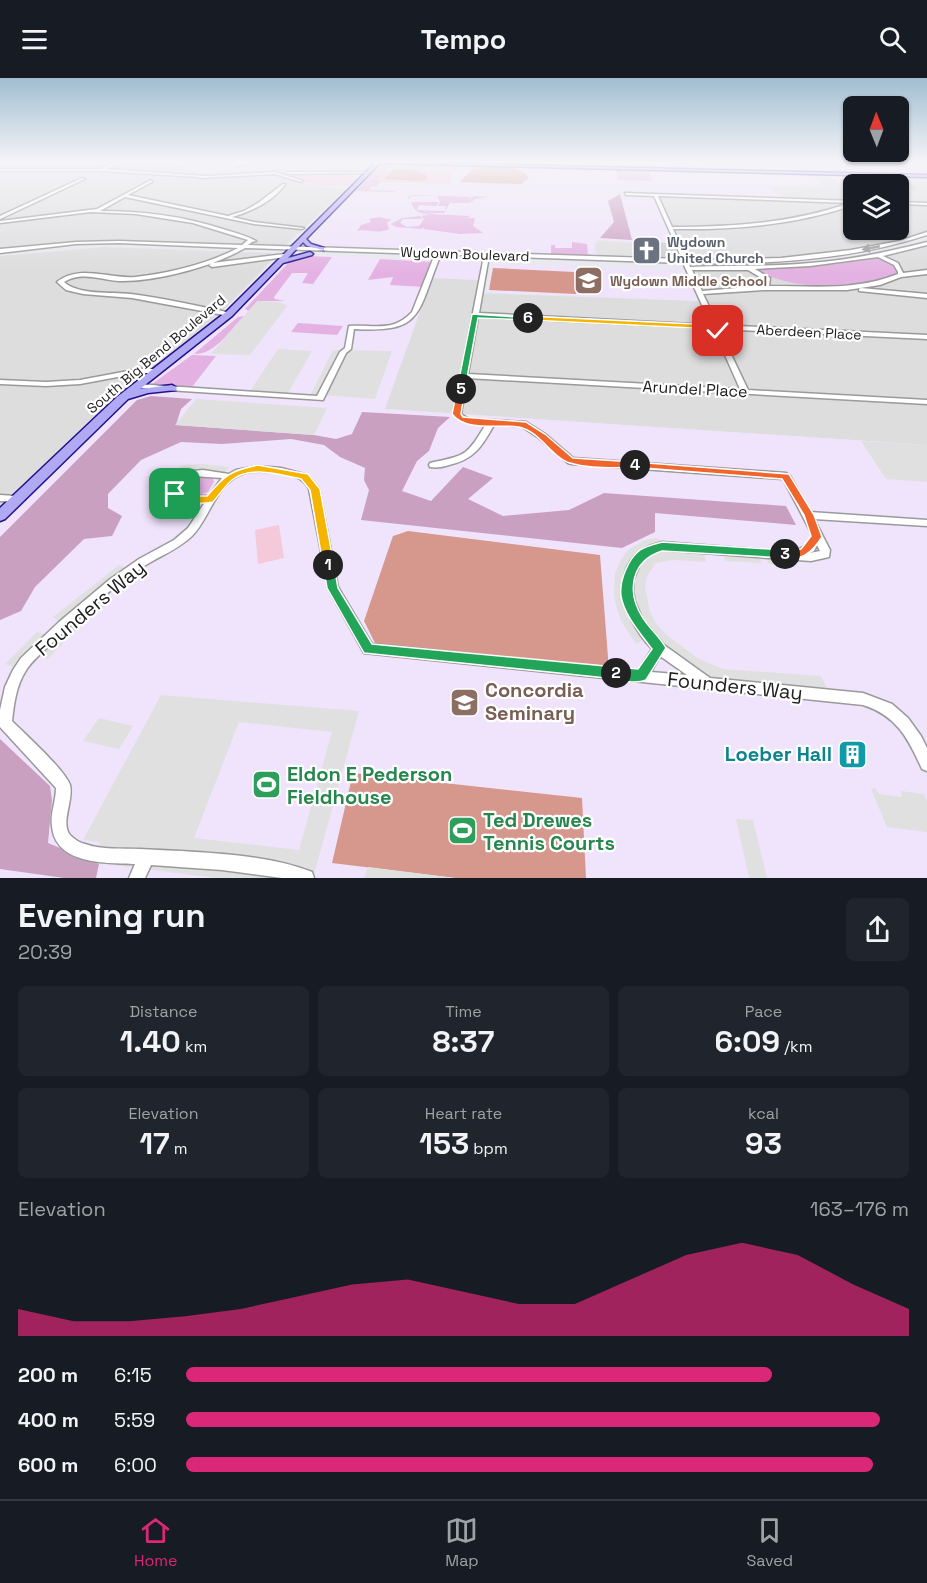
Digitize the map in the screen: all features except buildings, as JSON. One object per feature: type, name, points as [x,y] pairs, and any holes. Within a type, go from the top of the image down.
[{"type":"main road","name":"South Big Bend Boulevard","points":[[0,516],[121,399],[229,314],[342,198]]},
{"type":"main road","points":[[303,239],[309,245],[322,249]]},
{"type":"main road","points":[[286,255],[310,254]]},
{"type":"main road","points":[[166,364],[159,375],[159,381],[172,388]]},
{"type":"main road","points":[[121,399],[147,390],[172,388]]},
{"type":"street","points":[[0,220],[43,198]]},
{"type":"street","points":[[107,210],[122,198]]},
{"type":"street","points":[[221,216],[244,213],[267,198]]},
{"type":"street","points":[[657,198],[745,392]]},
{"type":"street","points":[[750,198],[843,202]]},
{"type":"street","points":[[120,200],[132,199],[272,226],[302,228]]},
{"type":"street","points":[[909,203],[927,204]]},
{"type":"street","points":[[671,228],[771,222],[824,213],[843,206]]},
{"type":"street","points":[[0,220],[107,210],[145,212],[183,218],[268,247]]},
{"type":"street","points":[[242,220],[244,213]]},
{"type":"street","name":"Wydown Boulevard","points":[[688,265],[818,256],[924,238]]},
{"type":"street","name":"Wydown Boulevard","points":[[0,253],[98,245],[268,247],[286,255],[322,249],[748,268],[818,263],[878,255],[924,238]]},
{"type":"street","points":[[180,270],[241,248],[251,240]]},
{"type":"street","name":"Wydown Boulevard","points":[[241,248],[286,255],[486,258]]},
{"type":"street","points":[[229,314],[132,296],[68,289],[60,282],[81,274],[124,279],[147,277],[286,255]]},
{"type":"street","points":[[878,255],[896,264],[926,272]]},
{"type":"street","points":[[486,258],[463,376],[457,414],[460,418],[469,421],[523,424],[542,436],[571,461],[786,476],[809,515],[817,537],[825,550],[825,554],[817,557],[662,546],[645,552],[636,561],[629,575],[627,596],[638,620],[659,648],[708,683]]},
{"type":"street","points":[[137,386],[320,398],[343,352],[348,349],[351,327],[390,328],[410,320],[416,313],[436,259]]},
{"type":"street","points":[[896,264],[901,272],[900,275]]},
{"type":"street","points":[[748,268],[768,279],[798,287]]},
{"type":"street","points":[[847,288],[880,283],[900,275],[926,272]]},
{"type":"street","points":[[109,294],[147,277]]},
{"type":"street","points":[[124,279],[131,286],[132,296]]},
{"type":"street","points":[[763,288],[769,282],[768,279]]},
{"type":"street","points":[[880,283],[898,293]]},
{"type":"street","points":[[700,293],[798,287],[847,288],[927,296]]},
{"type":"street","name":"Aberdeen Place","points":[[475,315],[927,337]]},
{"type":"street","points":[[0,382],[62,385],[96,380],[126,371],[156,371]]},
{"type":"street","name":"Arundel Place","points":[[463,376],[927,402]]},
{"type":"street","points":[[433,465],[467,458],[473,453],[492,422]]},
{"type":"street","name":"Founders Way","points":[[146,857],[95,854],[71,846],[61,834],[58,816],[63,786],[58,777],[5,723],[8,696],[22,666],[61,627],[139,564],[178,543],[189,533],[210,499],[229,477],[258,468],[304,476],[315,489],[333,588],[368,649],[863,699],[893,711],[913,734],[927,764]]},
{"type":"street","points":[[210,499],[195,500],[175,494],[173,488],[175,482],[184,475],[195,472],[229,477]]},
{"type":"street","points":[[0,498],[16,500]]},
{"type":"street","points":[[809,515],[927,523]]},
{"type":"street","points":[[798,555],[810,548],[817,537]]},
{"type":"street","points":[[641,676],[659,648]]},
{"type":"street","points":[[137,878],[146,857],[287,870],[306,878]]},
{"type":"shaded area","points":[[0,198],[41,198],[0,217]]},
{"type":"shaded area","points":[[43,198],[336,198],[286,245],[111,240],[0,250],[0,219]]},
{"type":"shaded area","points":[[350,198],[654,198],[674,243],[637,242],[642,259],[312,244],[310,242]]},
{"type":"shaded area","points":[[438,198],[469,198],[466,201],[470,198],[480,198],[470,203],[450,203],[444,213],[427,214],[419,213],[411,202],[438,202],[437,206],[419,205],[417,210],[445,211],[446,206],[438,206],[440,202]]},
{"type":"shaded area","points":[[621,198],[632,240],[600,238],[614,222],[608,201]]},
{"type":"shaded area","points":[[660,198],[843,202],[843,240],[894,240],[862,249],[798,257],[691,261]]},
{"type":"shaded area","points":[[788,198],[843,198],[843,201]]},
{"type":"shaded area","points":[[909,198],[927,198],[927,203],[909,202]]},
{"type":"shaded area","points":[[909,204],[927,204],[927,231],[909,236]]},
{"type":"shaded area","points":[[430,214],[471,216],[467,218],[475,218],[473,226],[483,233],[460,234],[423,227],[422,229],[396,227],[391,224],[402,218],[420,216],[422,219],[403,219],[400,223],[407,227],[419,226],[424,219],[421,216]]},
{"type":"shaded area","points":[[379,217],[392,220],[387,222],[389,229],[357,231],[361,225],[371,222],[369,219]]},
{"type":"shaded area","points":[[599,240],[635,243],[639,255],[599,255],[595,251],[595,244]]},
{"type":"shaded area","points":[[572,242],[587,244],[588,256],[551,255],[551,245],[555,245],[555,248],[572,248]]},
{"type":"shaded area","points":[[636,242],[674,243],[682,259],[642,259]]},
{"type":"shaded area","points":[[927,245],[927,445],[384,409],[432,278],[479,280],[477,293],[701,301],[702,304],[710,305],[696,271],[832,264],[877,257]]},
{"type":"shaded area","points":[[105,247],[270,253],[276,256],[202,332],[112,401],[0,507],[0,256]]},
{"type":"shaded area","name":"Concordia Seminary","points":[[310,255],[482,263],[479,280],[432,278],[385,409],[927,445],[927,878],[0,878],[0,526],[137,393],[230,321],[285,263]]},
{"type":"shaded area","points":[[307,256],[332,257],[313,284],[302,283],[308,273],[292,273],[274,297],[285,301],[258,301],[249,311],[245,309],[291,260]]},
{"type":"shaded area","points":[[881,258],[894,265],[897,272],[884,280],[868,285],[848,287],[806,285],[769,276],[755,270],[819,266]]},
{"type":"shaded area","points":[[380,259],[434,262],[424,287],[390,285],[393,277],[368,280]]},
{"type":"shaded area","name":"Wydown Middle School","points":[[493,264],[683,271],[697,301],[488,292]]},
{"type":"shaded area","points":[[493,268],[574,272],[576,294],[489,290]]},
{"type":"shaded area","points":[[257,301],[279,302],[287,306],[250,355],[211,354]]},
{"type":"shaded area","points":[[244,316],[215,346],[202,353],[194,354],[238,317]]},
{"type":"shaded area","points":[[298,323],[343,326],[337,335],[291,332]]},
{"type":"shaded area","points":[[278,349],[312,351],[288,393],[250,391]]},
{"type":"shaded area","points":[[333,350],[392,351],[375,399],[311,394]]},
{"type":"shaded area","points":[[192,355],[216,356],[192,387],[152,384]]},
{"type":"shaded area","points":[[151,396],[192,399],[181,409],[176,425],[314,435],[336,439],[352,434],[362,412],[450,417],[438,428],[429,451],[417,461],[402,491],[431,501],[463,467],[493,478],[468,499],[503,516],[569,510],[604,493],[786,506],[796,525],[655,513],[655,532],[622,548],[361,520],[369,490],[364,480],[365,468],[340,457],[324,445],[291,439],[222,444],[181,442],[141,460],[108,494],[108,508],[122,516],[112,536],[84,539],[35,587],[21,611],[0,620],[0,537],[137,400]]},
{"type":"shaded area","points":[[196,399],[327,408],[314,435],[175,425]]},
{"type":"shaded area","points":[[861,441],[927,445],[927,482],[886,479]]},
{"type":"shaded area","points":[[203,464],[229,467],[225,472],[198,468],[180,472],[168,483],[168,495],[159,498],[159,487],[170,472],[184,465]]},
{"type":"shaded area","points":[[197,475],[213,479],[214,482],[208,492],[195,497],[181,491],[179,483],[186,476]]},
{"type":"shaded area","points":[[279,525],[284,558],[258,564],[255,530]]},
{"type":"shaded area","points":[[408,531],[600,555],[609,670],[377,647],[364,621],[393,536]]},
{"type":"shaded area","points":[[656,538],[665,543],[782,559],[785,565],[769,564],[766,557],[760,557],[762,563],[725,561],[723,553],[704,553],[706,562],[673,560],[656,563],[647,576],[645,587],[650,612],[657,625],[669,637],[699,659],[723,669],[821,676],[834,702],[700,689],[643,640],[636,644],[621,621],[616,606],[615,573],[629,549],[645,540]]},
{"type":"shaded area","points":[[119,565],[125,568],[59,621],[53,617]]},
{"type":"shaded area","points":[[98,602],[105,606],[48,659],[40,657],[55,640]]},
{"type":"shaded area","points":[[37,632],[45,634],[14,667],[5,664]]},
{"type":"shaded area","points":[[161,695],[359,711],[313,878],[216,878],[105,864],[99,842],[83,840]],"holes":[[[239,722],[332,732],[299,850],[194,838]]]},
{"type":"shaded area","points":[[99,718],[133,726],[119,749],[83,741]]},
{"type":"shaded area","points":[[0,739],[50,786],[52,800],[48,843],[99,864],[96,878],[64,878],[0,869]]},
{"type":"shaded area","name":"Ted Drewes Tennis Courts","points":[[353,773],[582,798],[586,878],[455,878],[332,863]]},
{"type":"shaded area","points":[[875,788],[879,794],[902,797],[901,791],[924,794],[927,801],[927,832],[887,827],[871,789]]},
{"type":"shaded area","points":[[736,819],[753,820],[767,878],[749,878]]},
{"type":"shaded area","points":[[368,867],[455,878],[364,878]]},
{"type":"place","name":"Wydown United Church","points":[[646,250]]},
{"type":"place","name":"Wydown Middle School","points":[[589,281]]},
{"type":"place","name":"Concordia Seminary","points":[[464,702]]},
{"type":"place","name":"Loeber Hall","points":[[853,754]]},
{"type":"place","name":"Eldon E Pederson Fieldhouse","points":[[266,785]]},
{"type":"place","name":"Ted Drewes Tennis Courts","points":[[462,831]]},
{"type":"route","points":[[175,494],[195,500],[210,499],[229,477],[258,468],[304,476],[315,489],[333,588],[368,649],[641,676],[659,648],[638,620],[627,596],[629,575],[636,561],[645,552],[662,546],[798,555],[810,548],[817,537],[809,515],[786,476],[571,461],[542,436],[523,424],[469,421],[460,418],[457,412],[475,315],[716,327],[718,331]]}]
